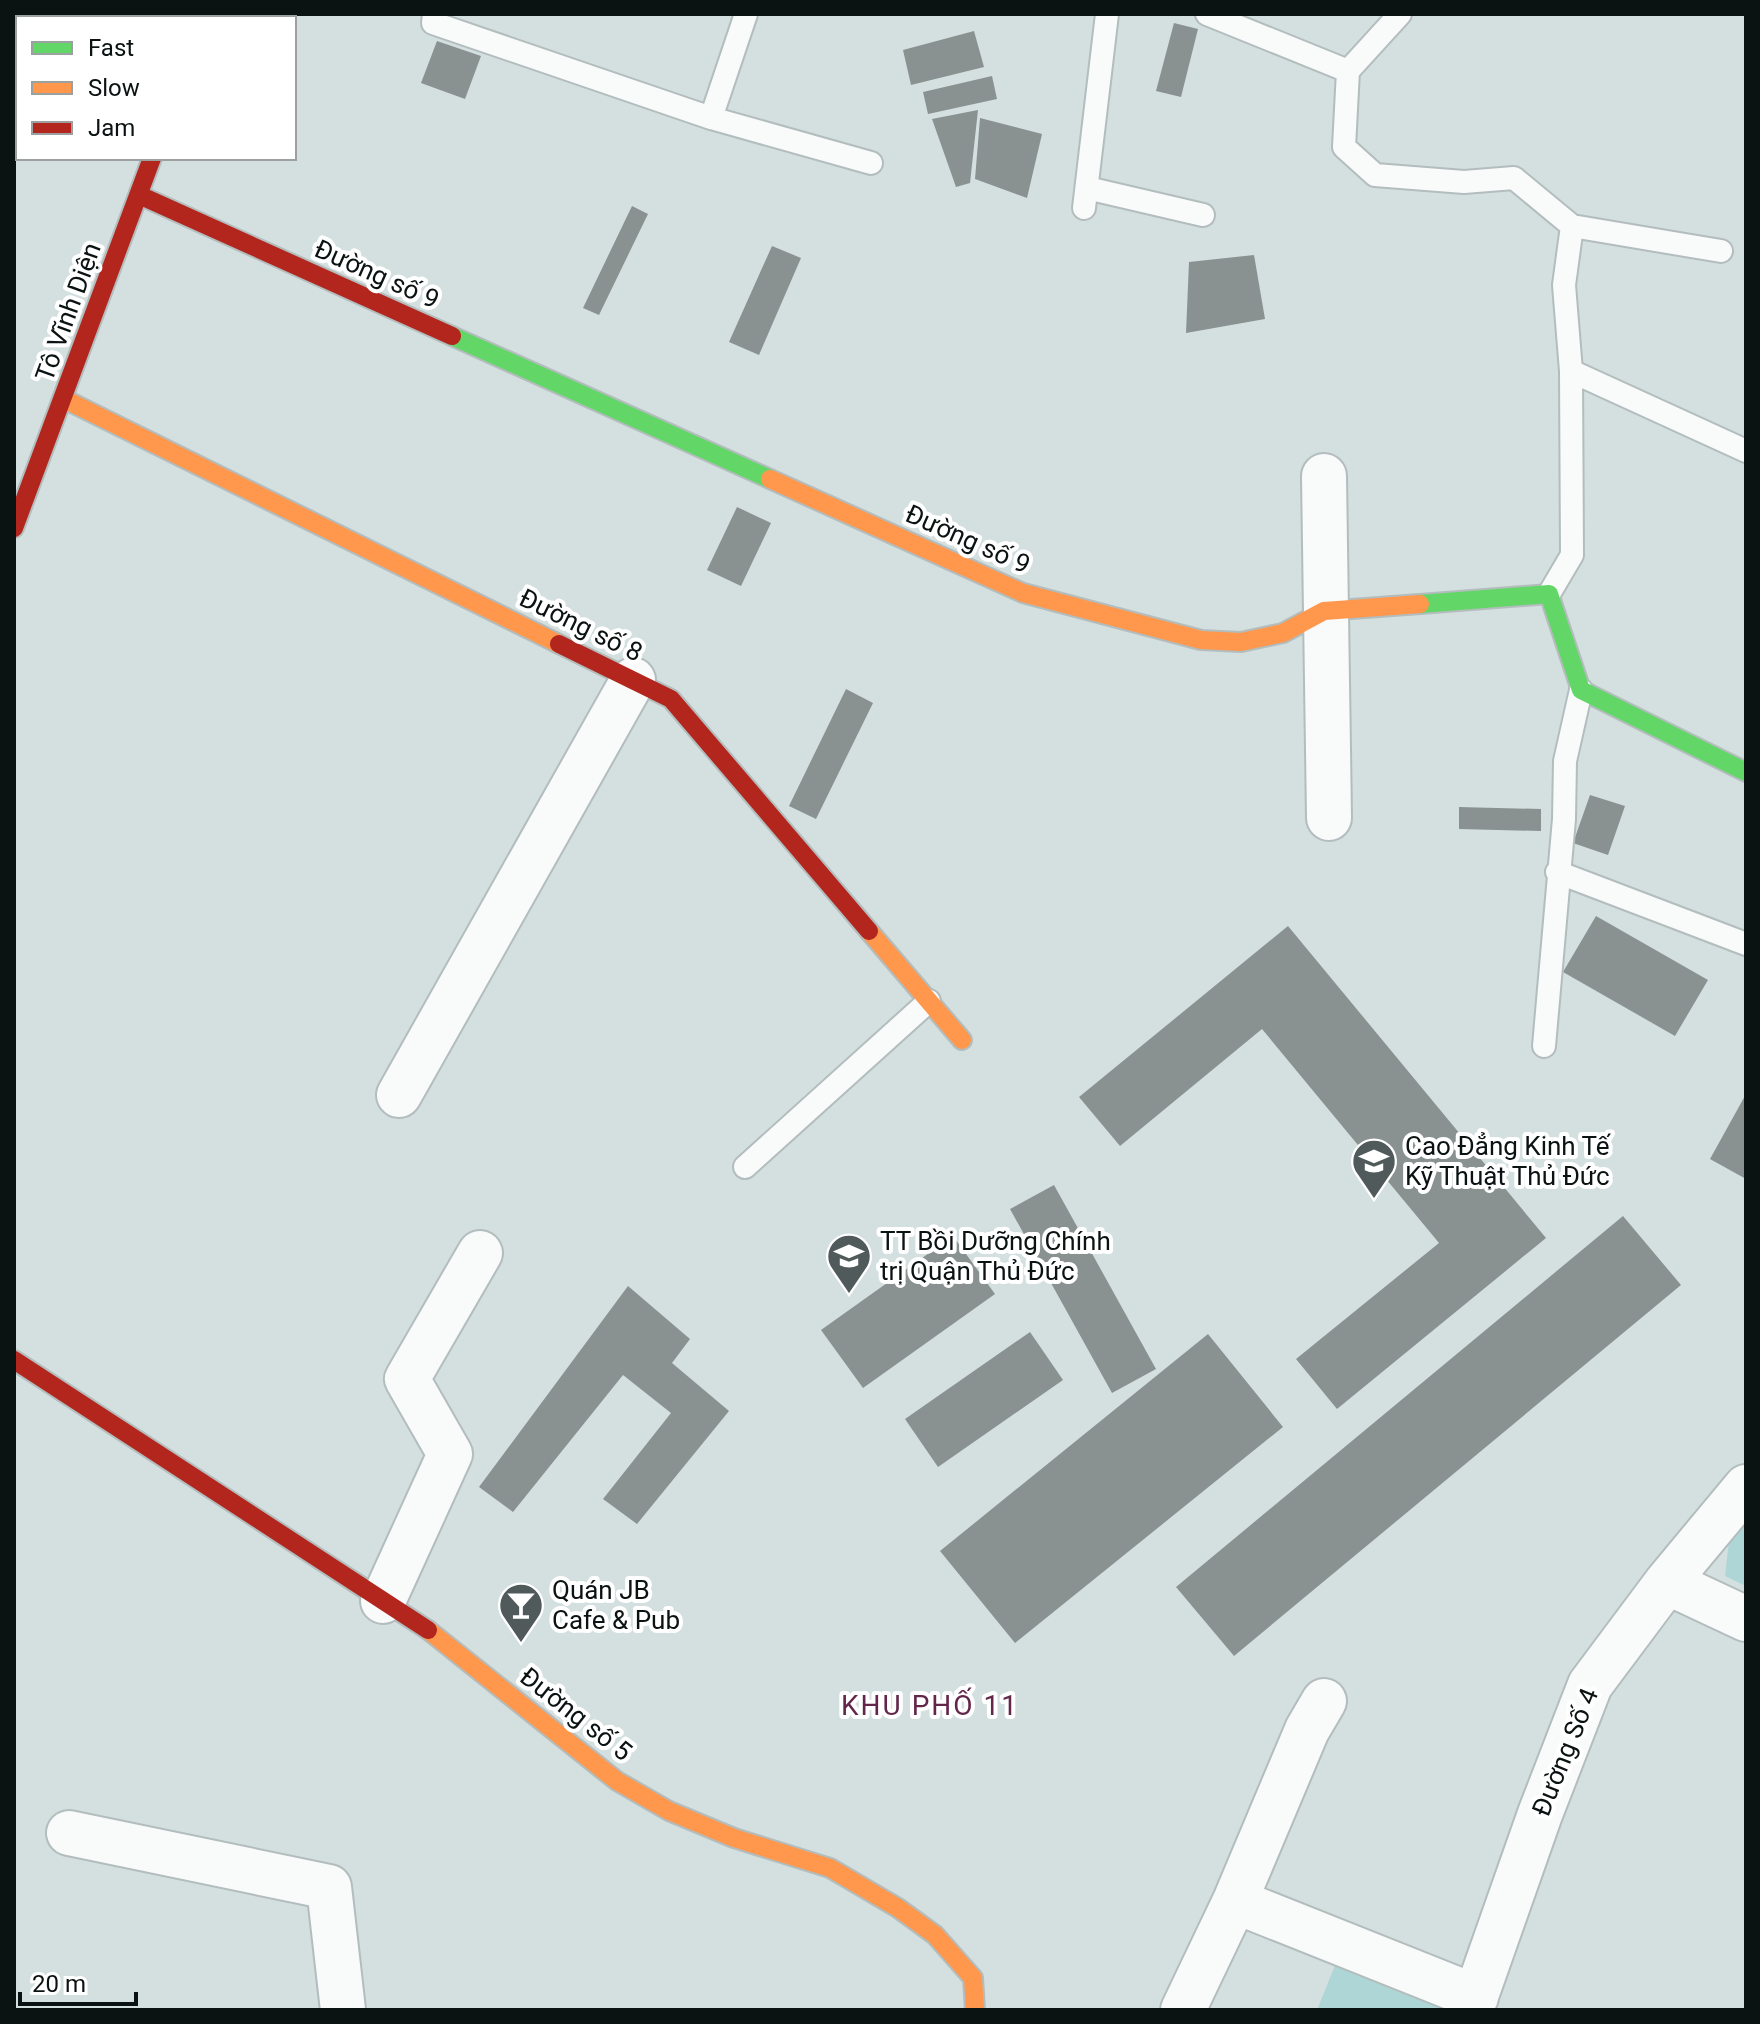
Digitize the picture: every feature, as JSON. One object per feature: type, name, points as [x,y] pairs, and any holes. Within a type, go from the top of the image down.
[{"type":"street","name":"Tô Vĩnh Diện","points":[[14,528],[151,160]]},
{"type":"street","name":"Đường số 9","points":[[139,195],[1023,593],[1201,640],[1241,642],[1283,633],[1324,611],[1549,594]]},
{"type":"street","name":"Đường số 8","points":[[64,399],[671,699],[962,1040]]},
{"type":"street","points":[[1324,476],[1329,818]]},
{"type":"street","points":[[1549,594],[1581,690],[1746,772]]},
{"type":"street","points":[[399,1095],[633,680]]},
{"type":"street","points":[[383,1601],[450,1454],[407,1379],[480,1253]]},
{"type":"street","name":"Đường số 5","points":[[14,1360],[431,1632],[617,1781],[669,1811],[734,1838],[830,1868],[898,1908],[935,1935],[973,1978],[975,2010]]},
{"type":"street","name":"Đường Số 4","points":[[1474,2003],[1540,1814],[1590,1685],[1667,1582],[1746,1487]]},
{"type":"street","points":[[1667,1582],[1746,1619]]},
{"type":"street","points":[[1183,2010],[1235,1901],[1307,1730],[1324,1701]]},
{"type":"street","points":[[69,1833],[329,1887],[343,2010]]},
{"type":"street","points":[[1235,1901],[1474,2003]]},
{"type":"lane","points":[[434,14],[433,23],[711,118],[871,163]]},
{"type":"lane","points":[[711,118],[746,14]]},
{"type":"lane","points":[[1107,14],[1086,198],[1203,215]]},
{"type":"lane","points":[[1207,14],[1348,71]]},
{"type":"lane","points":[[1400,14],[1348,71],[1344,147],[1375,175],[1464,182],[1514,178],[1572,226],[1721,251]]},
{"type":"lane","points":[[1549,594],[1572,555],[1571,371],[1564,285],[1572,226]]},
{"type":"lane","points":[[1571,371],[1746,451]]},
{"type":"lane","points":[[1544,1046],[1564,819],[1565,761],[1581,690]]},
{"type":"lane","points":[[1557,872],[1746,944]]},
{"type":"lane","points":[[745,1167],[929,1001]]},
{"type":"shaded area","points":[[1746,1521],[1746,1586],[1725,1576],[1729,1541]]},
{"type":"shaded area","points":[[1340,1953],[1446,2000],[1442,2010],[1317,2010]]},
{"type":"building","points":[[1174,23],[1198,29],[1181,97],[1156,91]]},
{"type":"building","points":[[974,31],[984,67],[911,85],[903,50]]},
{"type":"building","points":[[437,41],[481,56],[465,99],[421,83]]},
{"type":"building","points":[[14,71],[16,113],[14,112]]},
{"type":"building","points":[[992,76],[997,99],[928,114],[923,92]]},
{"type":"building","points":[[978,110],[970,183],[956,187],[932,119]]},
{"type":"building","points":[[980,118],[1042,134],[1027,198],[975,179]]},
{"type":"building","points":[[632,206],[648,214],[599,315],[583,308]]},
{"type":"building","points":[[772,246],[801,258],[759,355],[729,342]]},
{"type":"building","points":[[1254,255],[1265,319],[1186,333],[1189,262]]},
{"type":"building","points":[[737,507],[771,523],[741,586],[707,570]]},
{"type":"building","points":[[846,689],[873,703],[816,819],[789,806]]},
{"type":"building","points":[[1590,795],[1625,806],[1608,855],[1573,843]]},
{"type":"building","points":[[1459,807],[1541,809],[1541,831],[1459,829]]},
{"type":"building","points":[[1596,916],[1708,980],[1675,1036],[1563,972]]},
{"type":"building","points":[[1288,926],[1546,1238],[1337,1409],[1296,1359],[1439,1243],[1262,1029],[1120,1146],[1079,1097]]},
{"type":"building","points":[[1746,1094],[1746,1179],[1710,1159]]},
{"type":"building","points":[[1054,1185],[1156,1369],[1112,1393],[1010,1209]]},
{"type":"building","points":[[1623,1216],[1681,1285],[1234,1656],[1176,1587]]},
{"type":"building","points":[[953,1236],[995,1294],[863,1388],[821,1330]]},
{"type":"building","points":[[628,1286],[690,1339],[672,1363],[729,1411],[637,1524],[603,1499],[671,1413],[623,1375],[513,1512],[479,1487]]},
{"type":"building","points":[[1030,1332],[1063,1380],[938,1467],[905,1419]]},
{"type":"building","points":[[1208,1334],[1283,1427],[1015,1643],[940,1551]]},
{"type":"traffic: fast","points":[[452,336],[770,479]]},
{"type":"traffic: fast","points":[[1420,604],[1549,594],[1581,690],[1746,772]]},
{"type":"traffic: slow","points":[[64,399],[559,644]]},
{"type":"traffic: slow","points":[[770,479],[1023,593],[1201,640],[1241,642],[1283,633],[1324,611],[1420,604]]},
{"type":"traffic: slow","points":[[869,931],[962,1040]]},
{"type":"traffic: slow","points":[[428,1630],[617,1781],[669,1811],[734,1838],[830,1868],[898,1908],[935,1935],[973,1978],[975,2010]]},
{"type":"traffic: jam","points":[[14,528],[151,160]]},
{"type":"traffic: jam","points":[[139,195],[452,336]]},
{"type":"traffic: jam","points":[[559,644],[671,699],[869,931]]},
{"type":"traffic: jam","points":[[14,1360],[428,1630]]},
{"type":"place","name":"Cao Đẳng Kinh Tế Kỹ Thuật Thủ Đức","points":[[1374,1200]]},
{"type":"place","name":"TT Bồi Dưỡng Chính trị Quận Thủ Đức","points":[[849,1295]]},
{"type":"place","name":"Quán JB Cafe & Pub","points":[[521,1644]]},
{"type":"district","name":"KHU PHỐ 11","points":[[930,1705]]}]
